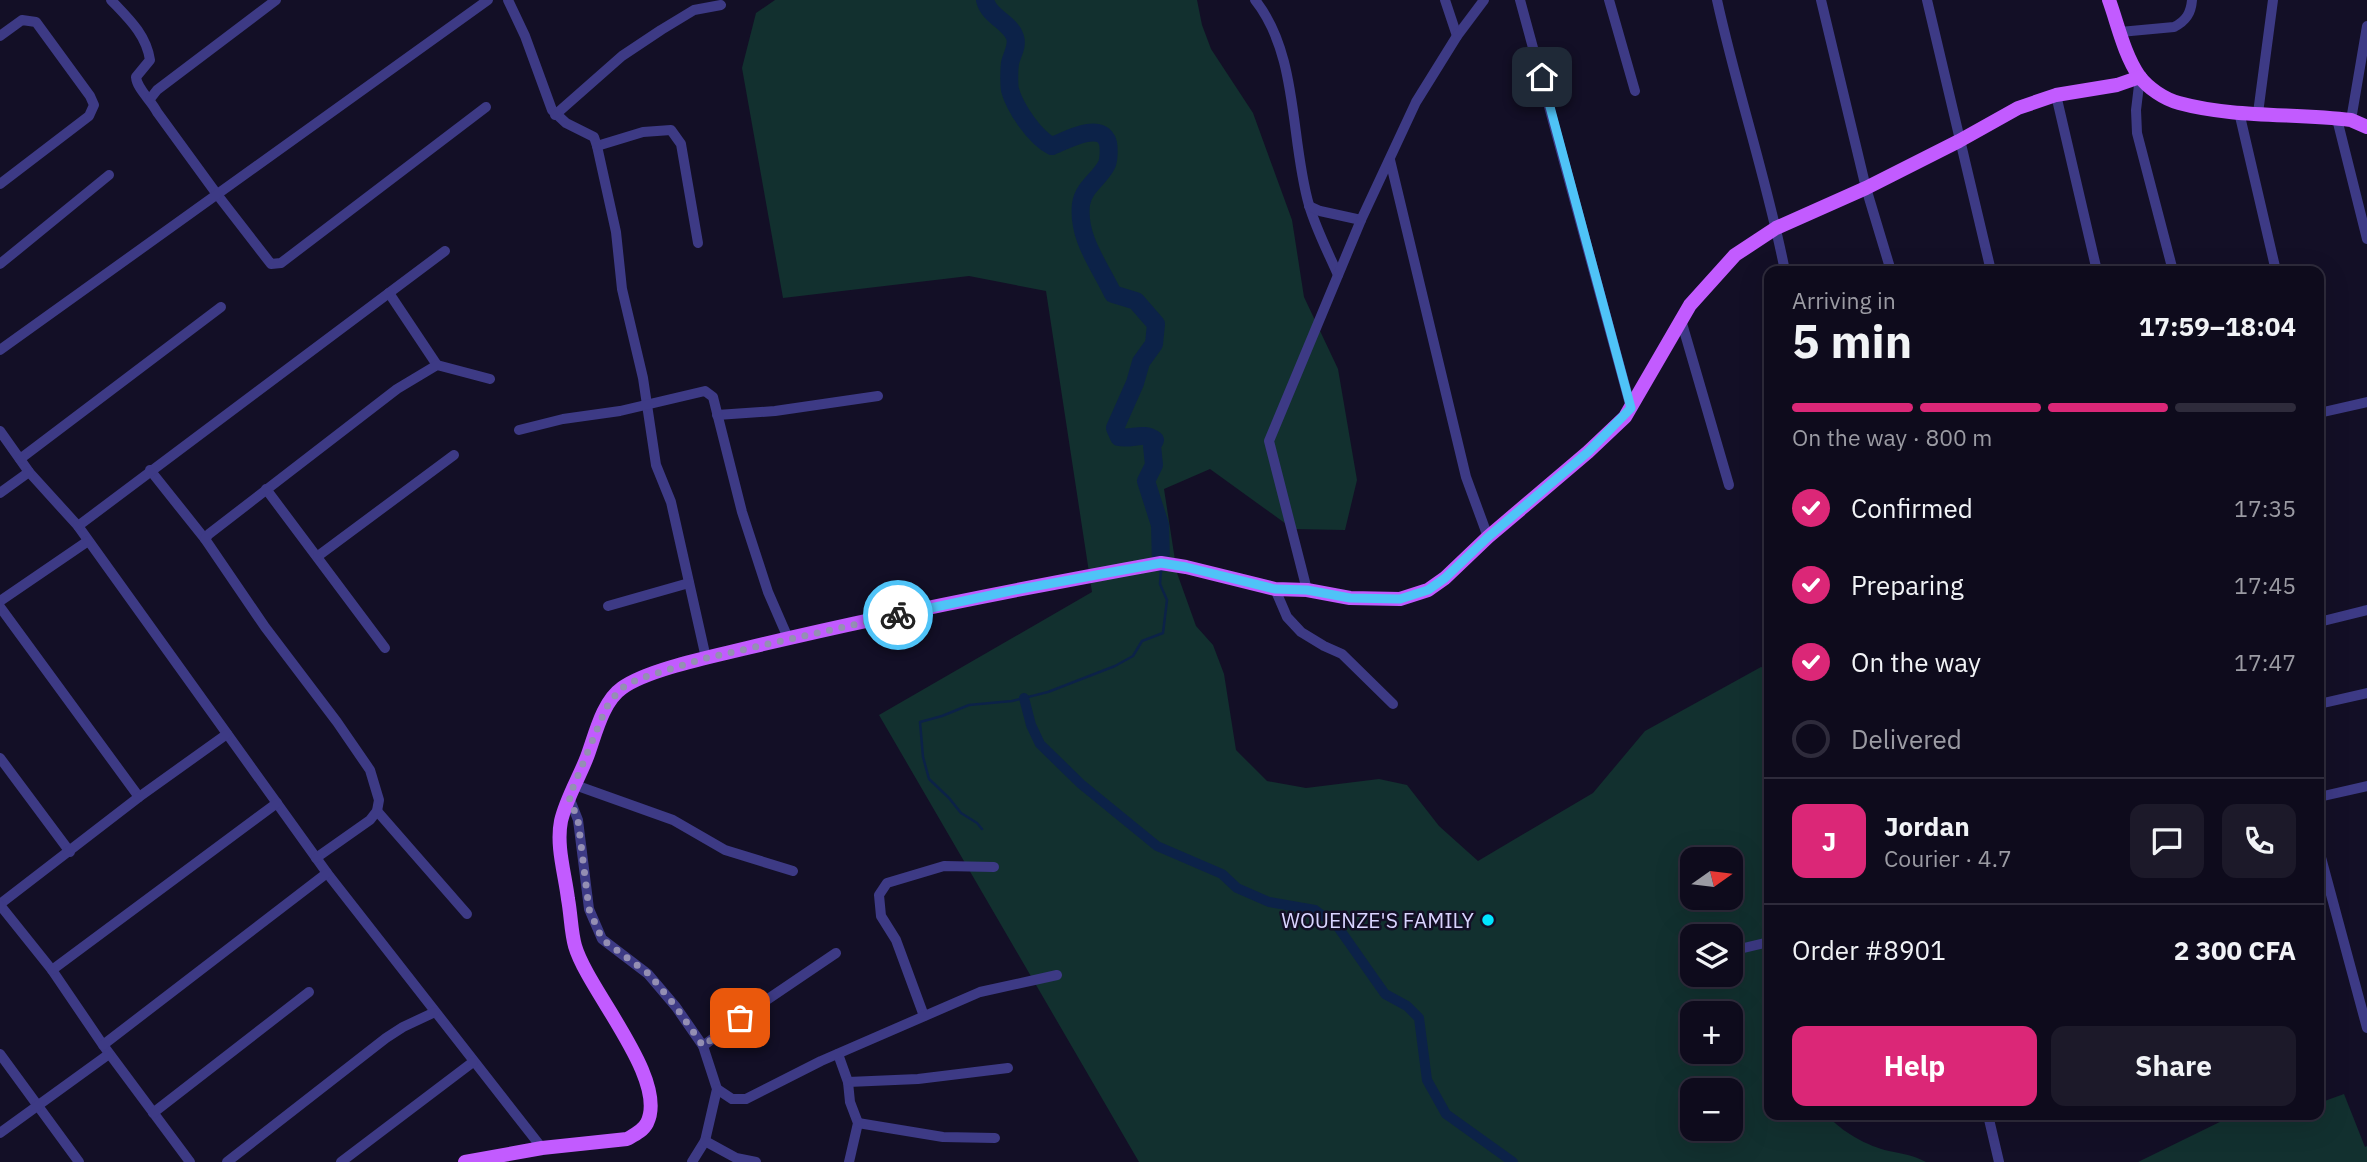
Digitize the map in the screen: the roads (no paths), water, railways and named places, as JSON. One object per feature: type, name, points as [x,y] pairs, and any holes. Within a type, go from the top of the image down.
[{"type":"main road","points":[[2109,0],[2128,55],[2140,77],[2156,92],[2177,102],[2239,112],[2344,120],[2367,127]]},
{"type":"main road","points":[[465,1162],[542,1148],[627,1139],[638,1133],[646,1124],[650,1112],[645,1075],[622,1030],[583,968],[575,945],[560,850],[561,822],[572,791],[606,708],[620,689],[638,679],[706,658],[788,638],[1010,591],[1161,563],[1275,589],[1307,590],[1350,598],[1400,599],[1428,590],[1588,452],[1631,408],[1681,320],[1702,289],[1735,255],[1776,228],[1866,188],[2018,108],[2056,95],[2118,85],[2140,77]]},
{"type":"street","points":[[111,0],[141,33],[149,51],[150,60],[136,77],[137,84],[271,264],[278,265],[486,107]]},
{"type":"street","points":[[150,99],[157,90],[276,0]]},
{"type":"street","points":[[0,350],[488,0]]},
{"type":"street","points":[[1255,0],[1263,10],[1282,51],[1309,206],[1338,275]]},
{"type":"street","points":[[1445,0],[1457,36]]},
{"type":"street","points":[[1307,590],[1269,441],[1360,220],[1416,102],[1457,36],[1484,0]]},
{"type":"street","points":[[1520,0],[1631,408]]},
{"type":"street","points":[[1609,0],[1635,91]]},
{"type":"street","points":[[1717,0],[1729,57],[1784,266]]},
{"type":"street","points":[[1821,0],[1866,188],[1889,266]]},
{"type":"street","points":[[1927,0],[1990,266]]},
{"type":"street","points":[[2120,32],[2175,27],[2182,23],[2191,11],[2192,0]]},
{"type":"street","points":[[2258,113],[2273,0]]},
{"type":"street","points":[[510,1],[555,115],[594,137],[597,146],[616,232],[622,289],[642,378],[656,465],[671,502],[706,658]]},
{"type":"street","points":[[555,115],[622,56],[661,30],[695,10],[721,5]]},
{"type":"street","points":[[0,36],[22,20],[36,22],[94,105],[89,116],[0,184]]},
{"type":"street","points":[[2367,26],[2344,120],[2367,239]]},
{"type":"street","points":[[2140,77],[2136,110],[2137,133],[2172,266]]},
{"type":"street","points":[[2056,95],[2096,266]]},
{"type":"street","points":[[2239,112],[2275,266]]},
{"type":"street","points":[[597,146],[643,132],[671,130],[681,144],[698,243]]},
{"type":"street","points":[[1390,160],[1466,477],[1488,537]]},
{"type":"street","points":[[0,264],[109,175]]},
{"type":"street","points":[[1309,206],[1360,220]]},
{"type":"street","points":[[78,526],[445,251]]},
{"type":"street","points":[[389,293],[437,365],[490,379]]},
{"type":"street","points":[[20,459],[221,307]]},
{"type":"street","points":[[1681,320],[1729,485]]},
{"type":"street","points":[[205,539],[397,389],[437,365]]},
{"type":"street","points":[[519,430],[563,419],[620,411],[705,391],[713,397],[735,489],[768,592],[788,638]]},
{"type":"street","points":[[718,415],[775,411],[878,396]]},
{"type":"street","points":[[2324,412],[2367,402]]},
{"type":"street","points":[[0,431],[29,472],[78,526],[327,873],[542,1148]]},
{"type":"street","points":[[318,556],[454,455]]},
{"type":"street","points":[[150,470],[205,539],[207,546],[370,770],[378,793],[377,811],[370,820],[316,858]]},
{"type":"street","points":[[0,493],[29,472]]},
{"type":"street","points":[[266,489],[385,648]]},
{"type":"street","points":[[0,601],[88,541]]},
{"type":"street","points":[[608,606],[689,583]]},
{"type":"street","points":[[1275,589],[1287,617],[1301,632],[1342,654],[1393,704]]},
{"type":"street","points":[[0,607],[139,797]]},
{"type":"street","points":[[2324,621],[2367,610]]},
{"type":"street","points":[[2324,703],[2367,693]]},
{"type":"street","points":[[190,1162],[106,1049],[52,970],[0,905],[139,797],[227,734]]},
{"type":"street","points":[[0,758],[70,852]]},
{"type":"street","points":[[2324,796],[2367,786]]},
{"type":"street","points":[[692,1162],[705,1140],[717,1090],[703,1046],[649,974],[602,939],[589,909],[572,791],[673,820],[725,850],[793,871]]},
{"type":"street","points":[[52,970],[277,803]]},
{"type":"street","points":[[377,811],[467,914]]},
{"type":"street","points":[[924,1016],[897,940],[881,916],[879,895],[887,883],[944,866],[994,867]]},
{"type":"street","points":[[2324,869],[2367,1028]]},
{"type":"street","points":[[0,1133],[38,1106],[327,873]]},
{"type":"street","points":[[1743,948],[1764,943]]},
{"type":"street","points":[[703,1046],[836,953]]},
{"type":"street","points":[[717,1090],[732,1099],[746,1099],[838,1054],[980,992],[1057,975]]},
{"type":"street","points":[[153,1112],[309,992]]},
{"type":"street","points":[[227,1162],[386,1038],[435,1012]]},
{"type":"street","points":[[0,1054],[79,1162]]},
{"type":"street","points":[[838,1054],[858,1123],[849,1162]]},
{"type":"street","points":[[341,1162],[473,1062]]},
{"type":"street","points":[[848,1082],[918,1079],[1008,1068]]},
{"type":"street","points":[[1989,1120],[1999,1162]]},
{"type":"street","points":[[858,1123],[943,1137],[995,1138]]},
{"type":"street","points":[[705,1140],[736,1158],[757,1162]]},
{"type":"waterway","points":[[985,0],[991,11],[1009,27],[1015,37],[1010,66],[1010,90],[1021,114],[1033,130],[1052,146],[1091,133],[1099,133],[1108,143],[1107,164],[1085,192],[1081,204],[1082,228],[1113,294],[1136,301],[1156,324],[1154,344],[1141,362],[1135,383],[1115,428],[1119,437],[1146,436],[1155,440],[1152,446],[1154,465],[1146,481],[1160,525],[1161,563]]},
{"type":"waterway","points":[[982,829],[961,813],[929,779],[923,757],[920,722],[969,705],[1012,701],[1048,692],[1115,666],[1133,656],[1142,641],[1163,633],[1167,600],[1160,584],[1161,569]]},
{"type":"waterway","points":[[1024,698],[1031,725],[1040,744],[1081,784],[1157,846],[1222,874],[1237,888],[1269,902],[1315,910],[1338,927],[1385,994],[1407,1006],[1419,1018],[1427,1080],[1446,1114],[1513,1162]]},
{"type":"place","name":"WOUENZE'S FAMILY","points":[[1488,920]]}]
